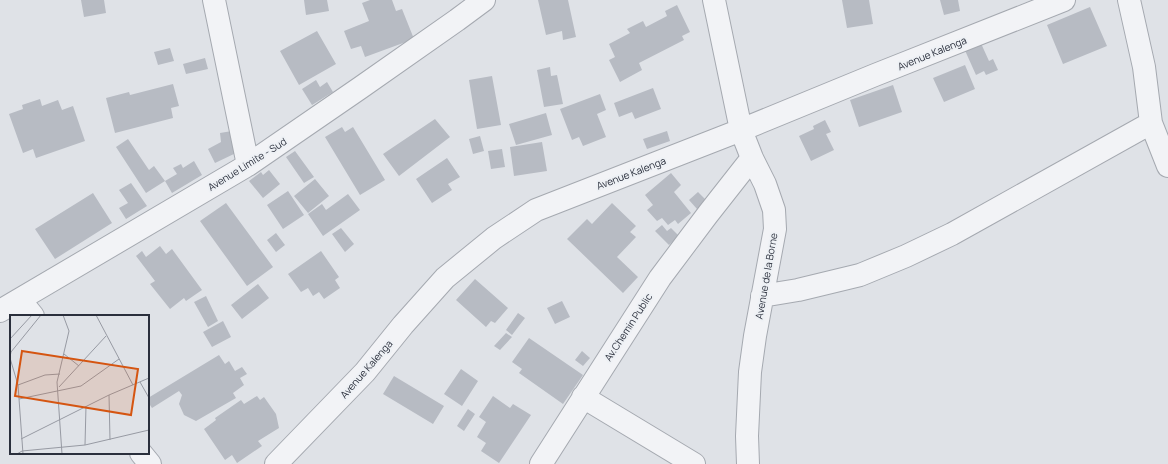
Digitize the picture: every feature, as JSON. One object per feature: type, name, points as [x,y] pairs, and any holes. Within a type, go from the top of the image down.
[{"type":"street","points":[[214,0],[248,165]]},
{"type":"street","name":"Avenue Limite - Sud","points":[[0,311],[26,308],[248,165],[455,10],[484,0]]},
{"type":"street","name":"Avenue de la Borne","points":[[714,0],[741,130],[752,158],[765,184],[774,210],[775,229],[754,336],[750,372],[747,436],[748,464]]},
{"type":"street","name":"Avenue Kalenga","points":[[276,464],[365,372],[403,325],[445,278],[494,238],[536,210],[741,130],[1064,0]]},
{"type":"street","points":[[1128,0],[1144,67],[1151,123],[1168,166]]},
{"type":"street","points":[[762,296],[798,290],[860,275],[906,256],[952,234],[1151,123]]},
{"type":"street","name":"Av.Chemin Public","points":[[540,464],[660,278],[703,219],[752,158]]},
{"type":"street","points":[[583,397],[694,464]]},
{"type":"street","points":[[142,454],[150,464]]},
{"type":"building","points":[[81,0],[104,0],[106,13],[84,17]]},
{"type":"building","points":[[304,0],[327,0],[329,11],[306,15]]},
{"type":"building","points":[[370,0],[392,0],[396,11],[402,9],[414,39],[365,57],[361,46],[351,49],[344,31],[369,21],[362,3]]},
{"type":"building","points":[[538,0],[568,0],[576,37],[563,40],[562,31],[546,35]]},
{"type":"building","points":[[842,0],[869,0],[873,24],[847,28]]},
{"type":"building","points":[[940,0],[958,0],[960,11],[944,15]]},
{"type":"building","points":[[677,5],[690,32],[682,36],[684,40],[639,63],[642,70],[620,82],[609,60],[615,57],[609,44],[630,33],[627,29],[643,21],[646,27],[667,16],[665,11]]},
{"type":"building","points":[[1090,7],[1107,46],[1063,64],[1047,25]]},
{"type":"building","points":[[317,31],[336,64],[299,85],[280,51]]},
{"type":"building","points":[[979,39],[989,61],[993,59],[998,70],[986,75],[984,71],[976,75],[963,46]]},
{"type":"building","points":[[170,48],[174,61],[158,65],[154,52]]},
{"type":"building","points":[[205,58],[208,69],[186,74],[183,64]]},
{"type":"building","points":[[965,65],[975,89],[944,102],[933,78]]},
{"type":"building","points":[[550,67],[551,76],[557,75],[563,104],[544,107],[537,70]]},
{"type":"building","points":[[492,76],[501,125],[477,129],[469,80]]},
{"type":"building","points":[[316,80],[320,87],[327,82],[333,92],[312,105],[302,89]]},
{"type":"building","points":[[173,84],[179,106],[171,108],[173,118],[115,133],[106,98],[129,92],[130,95]]},
{"type":"building","points":[[893,85],[902,112],[859,127],[850,100]]},
{"type":"building","points":[[653,88],[661,109],[635,119],[632,112],[619,117],[614,103]]},
{"type":"building","points":[[600,94],[606,110],[597,114],[606,137],[583,146],[579,137],[572,140],[560,109]]},
{"type":"building","points":[[40,99],[42,106],[58,100],[62,110],[73,106],[85,141],[36,158],[33,149],[23,153],[9,114],[23,109],[22,105]]},
{"type":"building","points":[[546,113],[552,135],[516,145],[509,124]]},
{"type":"building","points":[[435,119],[450,137],[399,176],[383,154]]},
{"type":"building","points":[[825,120],[831,132],[826,134],[834,150],[811,161],[799,136],[814,129],[813,126]]},
{"type":"building","points":[[342,127],[345,132],[353,127],[385,180],[360,195],[325,137]]},
{"type":"building","points":[[232,131],[236,153],[215,163],[208,149],[221,142],[220,133]]},
{"type":"building","points":[[667,131],[670,141],[647,149],[643,139]]},
{"type":"building","points":[[480,136],[484,151],[473,154],[469,139]]},
{"type":"building","points":[[128,139],[149,170],[154,166],[165,181],[146,193],[116,147]]},
{"type":"building","points":[[542,142],[547,171],[514,176],[510,147]]},
{"type":"building","points":[[502,149],[505,167],[491,169],[488,151]]},
{"type":"building","points":[[295,151],[314,177],[304,183],[286,157]]},
{"type":"building","points":[[447,158],[460,177],[448,184],[452,190],[432,203],[416,179]]},
{"type":"building","points":[[194,161],[202,175],[172,193],[165,181],[177,174],[173,168],[181,164],[183,168]]},
{"type":"building","points":[[269,170],[280,184],[263,198],[249,181],[261,172],[263,175]]},
{"type":"building","points":[[671,173],[681,185],[674,192],[691,213],[678,224],[675,220],[668,225],[662,218],[657,221],[647,210],[653,205],[645,195]]},
{"type":"building","points":[[315,179],[329,196],[308,213],[294,196]]},
{"type":"building","points":[[131,183],[147,206],[126,219],[119,208],[128,203],[119,190]]},
{"type":"building","points":[[288,191],[304,215],[283,229],[267,205]]},
{"type":"building","points":[[698,192],[707,201],[697,209],[689,200]]},
{"type":"building","points":[[93,193],[112,223],[55,259],[35,229]]},
{"type":"building","points":[[348,194],[360,210],[323,236],[308,214],[322,204],[326,210]]},
{"type":"building","points":[[226,203],[273,267],[247,286],[200,221]]},
{"type":"building","points":[[612,203],[636,226],[630,232],[636,237],[617,257],[638,277],[623,293],[567,239],[587,219],[592,224]]},
{"type":"building","points":[[662,225],[667,231],[671,228],[679,236],[669,245],[655,231]]},
{"type":"building","points":[[341,228],[354,244],[345,252],[332,234]]},
{"type":"building","points":[[276,233],[285,245],[276,252],[267,240]]},
{"type":"building","points":[[160,246],[166,254],[172,249],[202,290],[186,301],[184,298],[170,309],[150,284],[155,281],[136,256],[142,251],[146,257]]},
{"type":"building","points":[[321,251],[339,277],[335,280],[340,288],[324,299],[319,292],[313,296],[308,288],[301,292],[288,274]]},
{"type":"building","points":[[475,279],[508,308],[495,323],[491,321],[486,327],[456,300]]},
{"type":"building","points":[[258,284],[269,298],[242,319],[231,305]]},
{"type":"building","points":[[206,296],[218,321],[208,327],[194,302]]},
{"type":"building","points":[[562,301],[570,317],[555,324],[547,308]]},
{"type":"building","points":[[518,313],[525,318],[512,335],[506,330]]},
{"type":"building","points":[[223,321],[231,337],[212,347],[203,332]]},
{"type":"building","points":[[506,333],[512,337],[500,350],[494,346]]},
{"type":"building","points":[[529,338],[583,375],[563,404],[519,373],[522,369],[512,362]]},
{"type":"building","points":[[582,351],[590,358],[583,366],[575,360]]},
{"type":"building","points":[[219,355],[225,364],[229,361],[235,371],[242,367],[247,374],[240,378],[244,385],[233,393],[236,398],[196,421],[184,415],[179,404],[182,395],[179,391],[152,408],[149,404],[149,397]]},
{"type":"building","points":[[461,369],[478,381],[462,406],[444,394]]},
{"type":"building","points":[[394,376],[444,406],[433,424],[383,394]]},
{"type":"building","points":[[257,396],[260,400],[264,397],[276,414],[279,428],[258,441],[262,446],[237,463],[232,455],[225,460],[204,429],[216,420],[215,418],[241,400],[244,404]]},
{"type":"building","points":[[493,396],[510,408],[513,404],[531,415],[499,463],[481,451],[486,443],[477,437],[486,422],[479,417]]},
{"type":"building","points":[[468,409],[475,414],[464,431],[457,426]]}]
